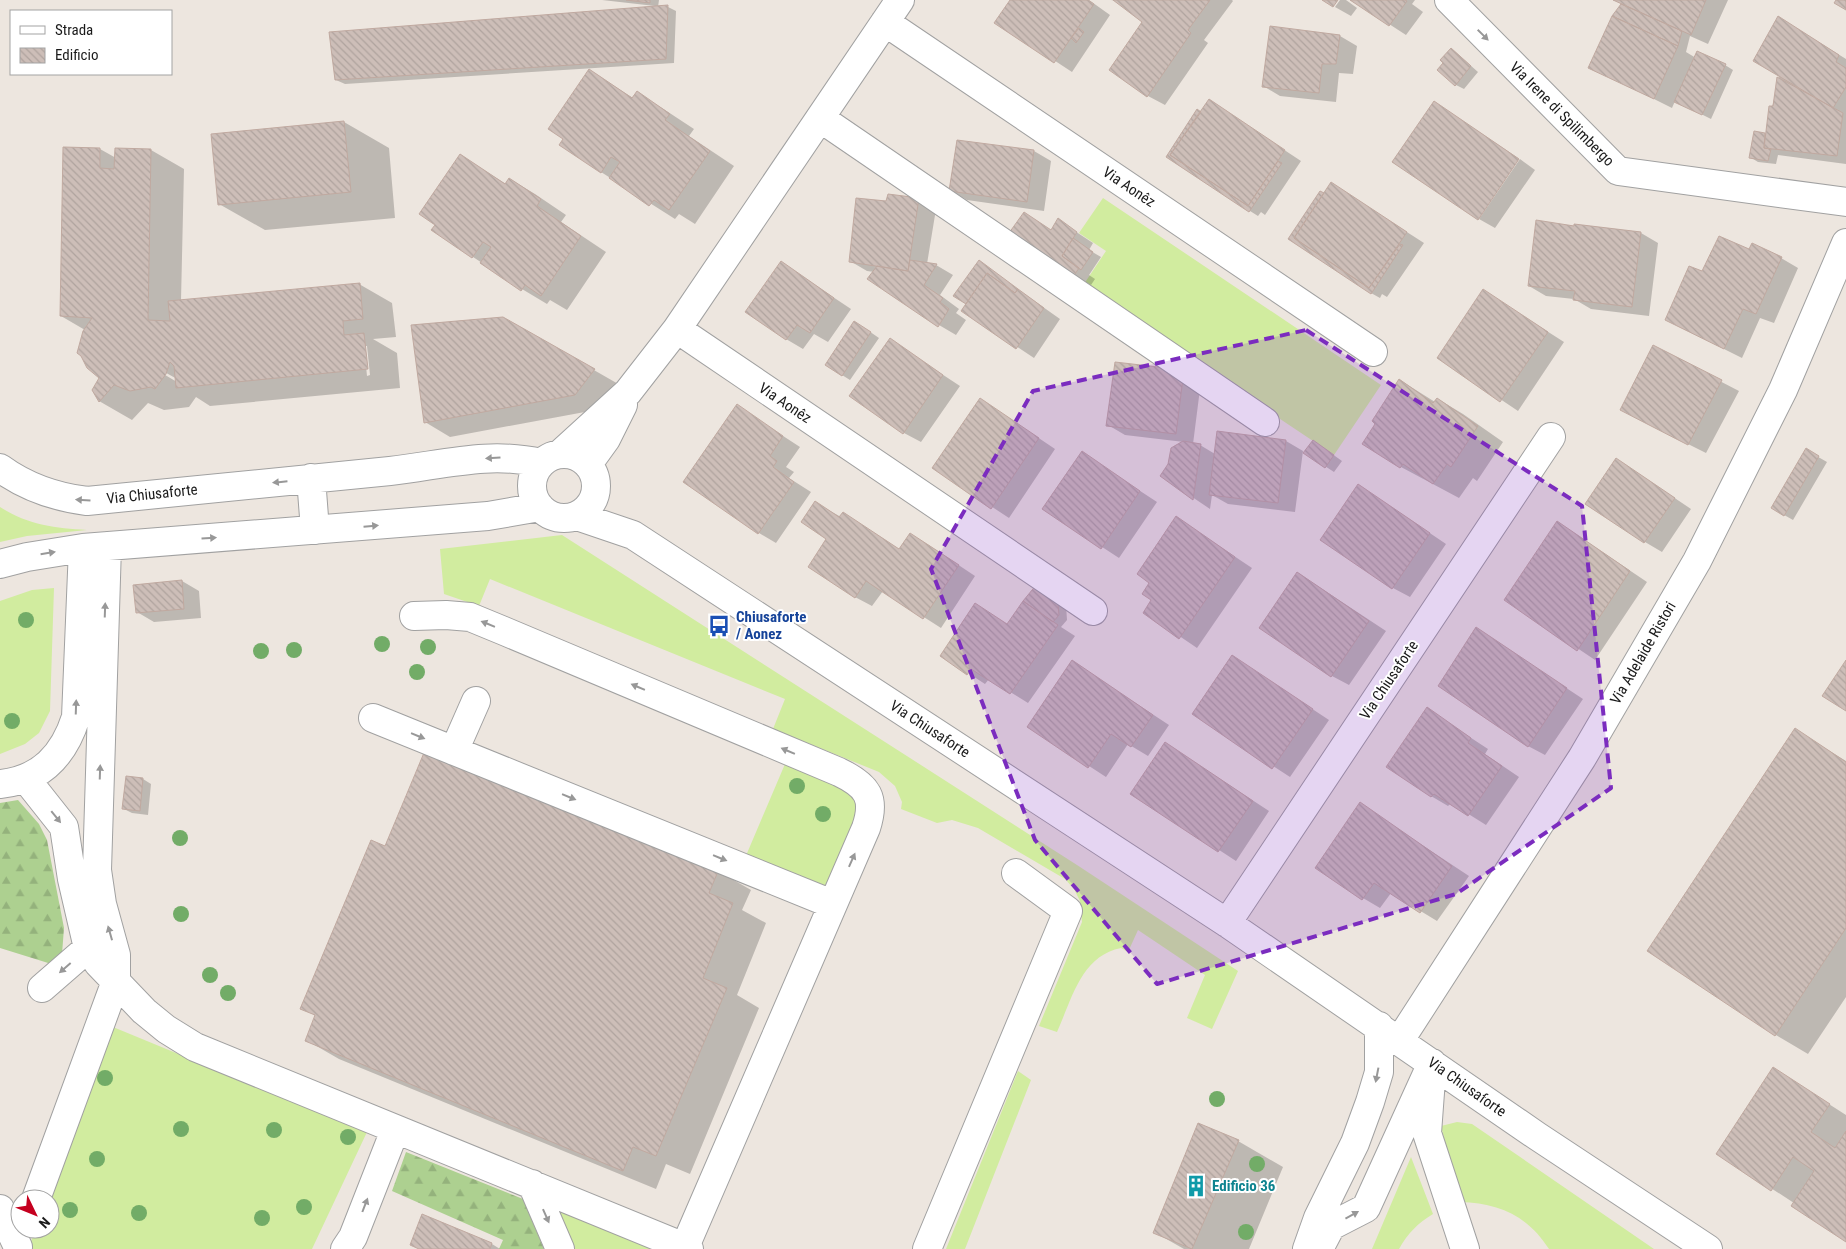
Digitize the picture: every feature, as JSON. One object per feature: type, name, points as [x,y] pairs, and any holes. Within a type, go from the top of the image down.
[{"type":"street","points":[[0,564],[28,556],[95,547],[488,516],[540,507],[532,493],[532,482],[551,458],[628,392],[677,329],[900,0]]},
{"type":"street","name":"Via Irene di Spilimbergo","points":[[1449,0],[1618,171],[1846,202]]},
{"type":"street","name":"Via Aonêz","points":[[885,22],[1373,352]]},
{"type":"street","points":[[820,118],[1265,422]]},
{"type":"street","name":"Via Adelaide Ristori","points":[[1390,1033],[1582,758],[1697,561],[1783,390],[1846,243]]},
{"type":"street","name":"Via Aonêz","points":[[677,329],[1093,611]]},
{"type":"street","points":[[577,516],[591,503],[595,494],[592,473],[617,421],[628,392]]},
{"type":"street","name":"Via Chiusaforte","points":[[1226,923],[1551,437]]},
{"type":"street","name":"Via Chiusaforte","points":[[0,468],[30,486],[48,493],[87,500],[503,457],[551,458],[575,456],[592,473],[606,502],[633,535]]},
{"type":"street","points":[[311,478],[316,530]]},
{"type":"street","name":"Via Chiusaforte","points":[[540,507],[552,516],[561,518],[577,516],[633,535],[1226,923],[1390,1033],[1537,1136],[1708,1249]]},
{"type":"street","points":[[95,547],[76,717],[70,734],[61,750],[48,765],[13,782],[64,828],[72,879],[88,948],[98,964],[158,1023],[195,1047],[686,1248],[871,813],[871,803],[868,795],[863,787],[852,778],[470,617],[446,615],[414,616]]},
{"type":"street","points":[[40,1189],[116,981],[116,955],[102,904],[97,870],[95,547]]},
{"type":"street","points":[[454,751],[476,701]]},
{"type":"street","points":[[373,718],[832,904]]},
{"type":"street","points":[[927,1249],[1068,911],[1016,873]]},
{"type":"street","points":[[42,988],[88,948]]},
{"type":"street","points":[[1307,1249],[1318,1218],[1354,1143],[1370,1102],[1390,1033]]},
{"type":"street","points":[[1319,1249],[1332,1226],[1366,1208],[1432,1063]]},
{"type":"street","points":[[1432,1063],[1427,1133],[1465,1249]]},
{"type":"street","points":[[345,1249],[353,1237],[395,1130]]},
{"type":"street","points":[[532,1184],[560,1249]]},
{"type":"street","points":[[0,1209],[20,1242]]},
{"type":"highlighted area","points":[[1306,330],[1582,506],[1611,788],[1456,894],[1157,984],[1035,840],[931,569],[1033,391]]},
{"type":"green space","points":[[1103,198],[1381,385],[1334,455],[1082,287],[1106,251],[1079,233]]},
{"type":"green space","points":[[0,507],[31,522],[87,530],[27,536],[0,542]]},
{"type":"green space","points":[[562,535],[1077,865],[1238,971],[1212,1029],[1187,1018],[1205,975],[1138,930],[1128,952],[1121,948],[1107,953],[1087,969],[1073,993],[1057,1032],[1039,1026],[1082,922],[1080,901],[1074,889],[1065,879],[978,828],[952,820],[937,823],[901,809],[902,802],[895,786],[879,772],[773,729],[785,699],[490,579],[479,606],[444,594],[440,549]]},
{"type":"green space","points":[[54,588],[50,711],[39,733],[25,744],[0,754],[0,601],[32,590]]},
{"type":"green space","points":[[785,764],[843,788],[858,801],[861,815],[831,890],[745,858]]},
{"type":"green space","points":[[18,800],[39,824],[47,840],[64,928],[61,967],[0,948],[0,803]]},
{"type":"green space","points":[[113,1027],[367,1132],[312,1249],[28,1249],[32,1239],[60,1239],[60,1189],[54,1189]]},
{"type":"green space","points":[[1018,1071],[1031,1080],[965,1249],[946,1249]]},
{"type":"green space","points":[[1457,1122],[1472,1124],[1654,1249],[1549,1249],[1532,1228],[1511,1214],[1487,1205],[1460,1202],[1441,1126]]},
{"type":"green space","points":[[406,1152],[523,1199],[544,1249],[499,1249],[503,1240],[392,1191]]},
{"type":"green space","points":[[1411,1157],[1433,1214],[1414,1229],[1399,1249],[1372,1249]]},
{"type":"green space","points":[[556,1210],[653,1249],[573,1249]]},
{"type":"building","points":[[626,0],[650,0],[650,3]]},
{"type":"building","points":[[1010,0],[1088,0],[1094,4],[1054,63],[994,23]]},
{"type":"building","points":[[1113,0],[1210,0],[1188,30],[1191,33],[1147,97],[1109,70],[1142,22]]},
{"type":"building","points":[[1322,0],[1338,0],[1333,7]]},
{"type":"building","points":[[1350,0],[1405,0],[1407,1],[1389,26]]},
{"type":"building","points":[[1613,0],[1706,0],[1691,35]]},
{"type":"building","points":[[1836,0],[1846,0],[1846,10],[1834,3]]},
{"type":"building","points":[[1621,4],[1682,31],[1678,46],[1612,16]]},
{"type":"building","points":[[668,5],[666,59],[335,80],[329,32]]},
{"type":"building","points":[[1612,16],[1678,46],[1654,99],[1588,68]]},
{"type":"building","points":[[1778,16],[1839,55],[1836,62],[1846,68],[1846,87],[1833,108],[1753,61]]},
{"type":"building","points":[[1270,26],[1340,35],[1336,64],[1322,64],[1319,93],[1262,87]]},
{"type":"building","points":[[1079,28],[1084,32],[1076,43],[1071,38]]},
{"type":"building","points":[[1451,48],[1471,66],[1455,86],[1437,70],[1443,63],[1440,60]]},
{"type":"building","points":[[1697,51],[1726,64],[1702,115],[1674,102]]},
{"type":"building","points":[[589,69],[632,98],[637,91],[670,114],[665,120],[710,151],[669,210],[654,200],[649,206],[609,178],[620,162],[611,157],[601,173],[559,145],[563,139],[548,129]]},
{"type":"building","points":[[1777,77],[1843,113],[1837,156],[1764,148],[1769,106],[1773,106]]},
{"type":"building","points":[[1209,99],[1285,150],[1248,206],[1170,155]]},
{"type":"building","points":[[1434,101],[1519,159],[1478,220],[1392,162]]},
{"type":"building","points":[[1197,109],[1201,112],[1170,155],[1248,206],[1278,161],[1282,163],[1249,212],[1166,157]]},
{"type":"building","points":[[344,121],[351,192],[218,205],[211,134]]},
{"type":"building","points":[[1754,131],[1765,133],[1764,148],[1771,149],[1768,161],[1749,158]]},
{"type":"building","points":[[957,140],[1034,150],[1027,202],[949,191]]},
{"type":"building","points":[[63,147],[100,148],[100,168],[114,169],[115,148],[151,149],[148,320],[170,321],[168,301],[360,283],[363,319],[343,321],[344,335],[364,333],[368,369],[176,388],[174,366],[170,362],[166,374],[155,389],[151,387],[130,391],[114,385],[99,402],[92,390],[99,378],[87,368],[81,356],[77,353],[83,331],[92,318],[60,316]]},
{"type":"building","points":[[460,154],[505,184],[509,178],[541,199],[537,206],[581,236],[541,296],[525,285],[521,291],[480,263],[491,247],[483,242],[472,258],[431,230],[435,225],[419,214]]},
{"type":"building","points":[[1331,182],[1407,232],[1369,288],[1294,238]]},
{"type":"building","points":[[1320,191],[1324,193],[1294,238],[1369,288],[1400,244],[1403,245],[1371,294],[1288,239]]},
{"type":"building","points":[[888,194],[919,198],[908,271],[849,262],[856,198],[886,201]]},
{"type":"building","points":[[1024,212],[1051,230],[1058,218],[1077,232],[1062,256],[1079,268],[1073,277],[1009,233]]},
{"type":"building","points":[[1536,220],[1574,226],[1574,224],[1641,232],[1632,307],[1573,300],[1575,291],[1528,286]]},
{"type":"building","points":[[1719,236],[1749,249],[1752,243],[1782,257],[1756,314],[1743,309],[1724,349],[1665,320],[1689,266],[1702,271]]},
{"type":"building","points":[[1073,238],[1093,252],[1081,270],[1062,256]]},
{"type":"building","points":[[910,260],[937,264],[924,285],[943,298],[940,302],[949,309],[938,327],[867,279],[877,266],[908,271]]},
{"type":"building","points":[[979,260],[1018,289],[1015,293],[987,273],[966,304],[953,296]]},
{"type":"building","points":[[781,261],[834,298],[810,333],[797,325],[786,340],[745,312]]},
{"type":"building","points":[[987,273],[1015,293],[1018,289],[1044,308],[1016,349],[961,311]]},
{"type":"building","points":[[1483,289],[1548,332],[1500,402],[1437,358]]},
{"type":"building","points":[[503,317],[595,369],[575,395],[424,423],[411,325]]},
{"type":"building","points":[[854,321],[871,332],[842,376],[825,365]]},
{"type":"building","points":[[890,338],[943,375],[903,434],[849,396]]},
{"type":"building","points":[[1653,345],[1722,380],[1688,445],[1620,410]]},
{"type":"building","points":[[1115,362],[1184,370],[1176,434],[1106,426]]},
{"type":"building","points":[[1399,379],[1433,403],[1437,398],[1478,426],[1451,467],[1447,464],[1433,484],[1403,464],[1400,468],[1362,444],[1375,424],[1372,421]]},
{"type":"building","points":[[980,398],[1039,438],[991,509],[932,468]]},
{"type":"building","points":[[737,404],[783,436],[770,456],[777,461],[773,467],[794,482],[758,534],[683,482]]},
{"type":"building","points":[[1217,431],[1286,440],[1278,503],[1209,495]]},
{"type":"building","points":[[1313,440],[1334,455],[1325,468],[1303,453]]},
{"type":"building","points":[[1183,441],[1201,444],[1193,500],[1160,476],[1168,464],[1171,448]]},
{"type":"building","points":[[1806,448],[1819,456],[1784,516],[1771,508]]},
{"type":"building","points":[[1082,451],[1140,491],[1101,549],[1042,509]]},
{"type":"building","points":[[1616,458],[1675,498],[1644,543],[1585,504]]},
{"type":"building","points":[[1358,484],[1430,533],[1392,589],[1320,540]]},
{"type":"building","points":[[815,501],[839,517],[843,512],[899,549],[910,533],[959,565],[923,619],[866,581],[855,598],[808,567],[826,539],[801,522]]},
{"type":"building","points":[[1176,516],[1235,557],[1179,639],[1143,613],[1151,600],[1142,594],[1149,583],[1137,574]]},
{"type":"building","points":[[1557,521],[1630,571],[1577,651],[1504,600]]},
{"type":"building","points":[[1297,572],[1369,621],[1331,677],[1259,628]]},
{"type":"building","points":[[182,580],[184,609],[136,613],[133,585]]},
{"type":"building","points":[[1037,584],[1058,604],[1059,615],[1053,622],[1023,601]]},
{"type":"building","points":[[1023,601],[1058,625],[1010,694],[971,669],[967,675],[940,656],[975,603],[1007,624]]},
{"type":"building","points":[[1476,627],[1567,688],[1528,747],[1438,686]]},
{"type":"building","points":[[1232,655],[1313,709],[1272,769],[1192,714]]},
{"type":"building","points":[[1072,660],[1153,715],[1131,747],[1111,734],[1088,768],[1027,727]]},
{"type":"building","points":[[1846,660],[1846,711],[1822,696]]},
{"type":"building","points":[[1427,707],[1471,738],[1468,743],[1502,766],[1468,816],[1434,794],[1431,797],[1386,767]]},
{"type":"building","points":[[1795,728],[1846,762],[1846,928],[1775,1036],[1647,951]]},
{"type":"building","points":[[1165,742],[1253,801],[1218,852],[1130,794]]},
{"type":"building","points":[[426,748],[719,869],[709,893],[733,903],[703,978],[727,988],[656,1156],[633,1147],[623,1171],[305,1041],[315,1015],[300,1009],[371,840],[385,846]]},
{"type":"building","points":[[126,776],[143,778],[140,811],[122,809]]},
{"type":"building","points":[[1360,802],[1452,866],[1420,913],[1374,883],[1362,900],[1315,868]]},
{"type":"building","points":[[1773,1067],[1830,1104],[1811,1132],[1835,1148],[1846,1131],[1846,1242],[1791,1206],[1814,1171],[1793,1157],[1771,1191],[1716,1154]]},
{"type":"building","name":"Edificio 36","points":[[1198,1123],[1239,1140],[1192,1249],[1153,1233]]},
{"type":"building","points":[[422,1214],[492,1243],[490,1249],[419,1249],[410,1245]]},
{"type":"place","name":"Chiusaforte / Aonez","points":[[719,626]]},
{"type":"place","name":"Edificio 36","points":[[1196,1186]]}]
